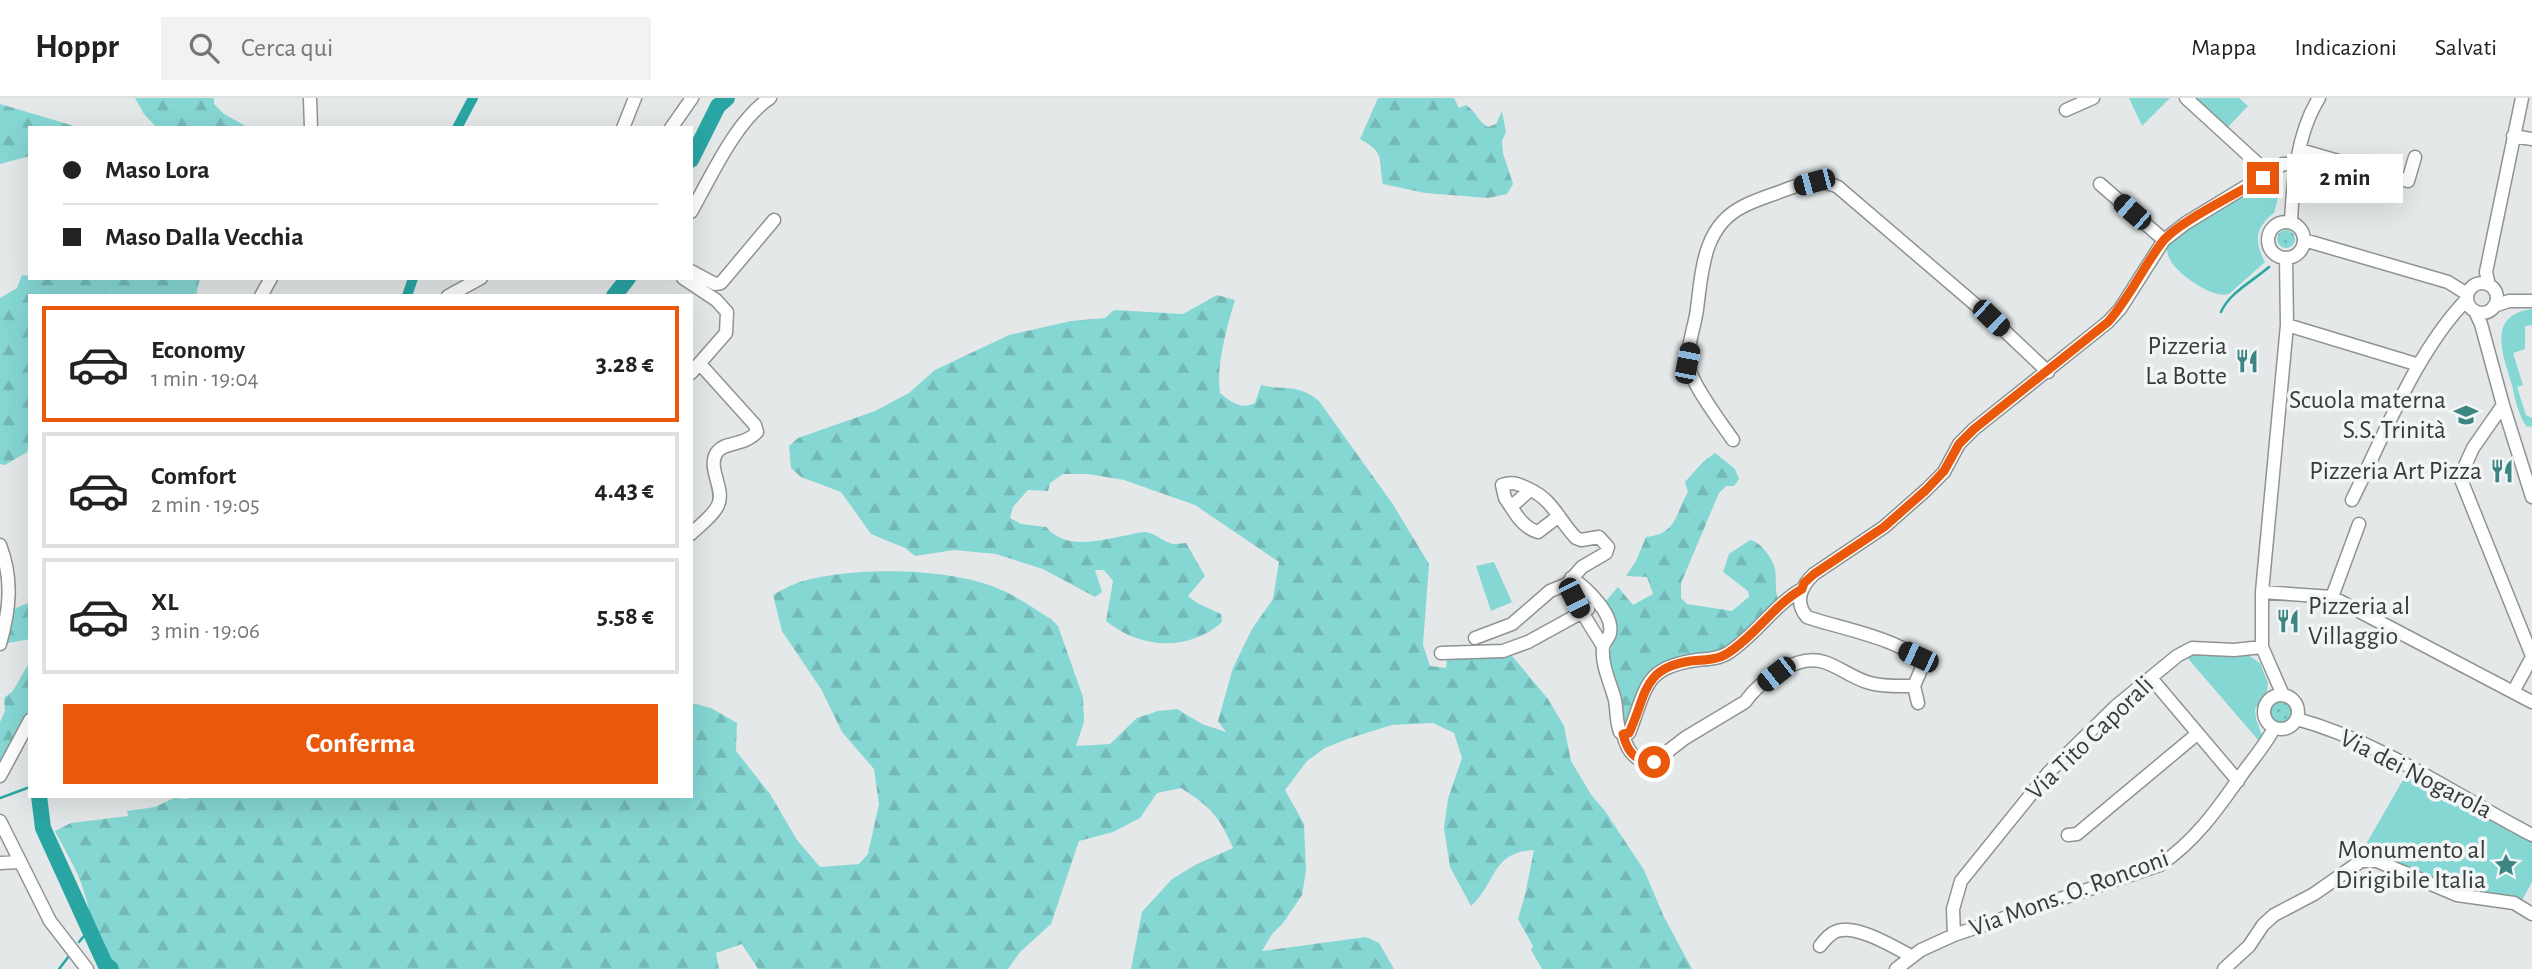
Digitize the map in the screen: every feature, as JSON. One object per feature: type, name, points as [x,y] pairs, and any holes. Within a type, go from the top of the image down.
[{"type":"street","points":[[310,98],[311,126]]},
{"type":"street","points":[[623,126],[635,98]]},
{"type":"street","points":[[672,126],[692,98]]},
{"type":"street","points":[[693,209],[735,136],[760,104],[770,98]]},
{"type":"street","points":[[2066,110],[2093,98]]},
{"type":"street","points":[[2186,98],[2268,173]]},
{"type":"street","points":[[2291,222],[2299,157],[2306,128],[2319,98]]},
{"type":"street","points":[[2522,98],[2478,294],[2481,324],[2532,497]]},
{"type":"street","points":[[2513,136],[2532,139]]},
{"type":"street","points":[[1918,703],[1914,686],[1923,665],[1918,657],[1867,635],[1807,617],[1801,611],[1799,602],[1804,583],[1899,514],[1944,471],[1959,444],[1974,429],[2108,322],[2120,309],[2164,240],[2186,223],[2299,157],[2408,181],[2415,157]]},
{"type":"street","points":[[1733,440],[1703,396],[1687,363],[1709,242],[1719,225],[1742,207],[1787,189],[1814,182],[1826,181],[1838,187],[1991,318],[2048,372]]},
{"type":"street","points":[[2100,184],[2164,240]]},
{"type":"street","points":[[693,272],[715,284],[721,283],[774,220]]},
{"type":"street","points":[[2291,222],[2300,229],[2304,240],[2296,254],[2286,258],[2274,254],[2270,249],[2268,237],[2278,223],[2291,222]]},
{"type":"street","points":[[2304,240],[2478,294],[2509,301],[2532,301]]},
{"type":"street","points":[[2283,695],[2272,698],[2265,708],[2266,719],[2274,728],[2288,729],[2297,719],[2296,703],[2283,695],[2262,647],[2262,592],[2287,325],[2286,258]]},
{"type":"street","points":[[450,294],[472,280]]},
{"type":"street","points":[[686,280],[716,300],[727,312],[726,333],[696,369],[755,425],[757,432],[743,443],[723,447],[718,451],[713,460],[718,505],[693,532]]},
{"type":"street","points":[[2352,500],[2419,365],[2453,313],[2478,294]]},
{"type":"street","points":[[2287,325],[2419,365]]},
{"type":"street","points":[[2503,405],[2473,448],[2460,477],[2532,657],[2514,692]]},
{"type":"street","points":[[1475,638],[1512,624],[1550,591],[1569,581],[1582,567],[1606,553],[1608,547],[1599,537],[1581,540],[1576,538],[1559,516],[1544,497],[1520,483],[1502,485],[1505,498],[1519,519],[1536,532],[1559,516]]},
{"type":"street","points":[[1511,507],[1530,489]]},
{"type":"street","points":[[2332,597],[2359,524]]},
{"type":"street","points":[[0,545],[10,589],[10,604],[0,644]]},
{"type":"street","points":[[1569,581],[1581,612],[1603,646],[1618,727],[1627,749],[1646,764],[1654,762],[1685,738],[1745,702],[1776,674],[1799,663],[1815,659],[1868,683],[1914,686]]},
{"type":"street","points":[[1569,581],[1578,582],[1606,611],[1610,633],[1603,646]]},
{"type":"street","points":[[1623,734],[1629,733],[1648,686],[1662,668],[1674,663],[1726,655],[1752,635],[1786,598],[1802,589]]},
{"type":"street","points":[[2262,592],[2332,597],[2532,702]]},
{"type":"street","points":[[1441,653],[1503,651],[1528,642],[1598,604]]},
{"type":"street","name":"Via Tito Caporali","points":[[1954,936],[1953,909],[1961,881],[2049,772],[2115,707],[2177,656],[2192,648],[2234,650],[2262,647]]},
{"type":"street","points":[[2151,678],[2238,781]]},
{"type":"street","name":"Via dei Nogarola","points":[[2297,719],[2317,724],[2379,751],[2532,835]]},
{"type":"street","points":[[0,776],[28,724]]},
{"type":"street","name":"Via Mons. O. Ronconi","points":[[1896,969],[1910,956],[1954,936],[2160,865],[2182,850],[2202,830],[2274,728]]},
{"type":"street","points":[[2068,835],[2077,834],[2197,734]]},
{"type":"street","points":[[0,821],[19,862],[60,935],[87,969]]},
{"type":"street","points":[[2224,969],[2249,946],[2263,925],[2274,915],[2321,890],[2361,861],[2377,861],[2471,899],[2503,900],[2532,914]]},
{"type":"street","points":[[0,863],[19,862]]},
{"type":"street","points":[[1820,946],[1838,930],[1847,930],[1867,934],[1910,956]]},
{"type":"green space","points":[[135,98],[214,98],[214,104],[224,114],[245,126],[155,126]]},
{"type":"green space","points":[[1378,98],[1454,98],[1459,108],[1466,105],[1488,127],[1496,124],[1502,111],[1506,132],[1502,141],[1503,153],[1513,184],[1507,194],[1488,198],[1425,193],[1383,184],[1377,153],[1360,139]]},
{"type":"green space","points":[[2129,98],[2170,98],[2142,126]]},
{"type":"green space","points":[[2192,98],[2239,98],[2248,106],[2226,129]]},
{"type":"green space","points":[[0,104],[74,126],[28,126],[28,157],[0,164]]},
{"type":"green space","points":[[2263,181],[2273,189],[2278,198],[2274,213],[2263,224],[2258,235],[2259,248],[2265,262],[2229,294],[2222,295],[2206,290],[2182,274],[2169,258],[2167,241]]},
{"type":"green space","points":[[2286,230],[2292,233],[2295,239],[2292,245],[2286,248],[2280,245],[2277,239],[2280,233]]},
{"type":"green space","points":[[22,275],[28,276],[28,280],[200,280],[196,294],[28,294],[28,448],[27,452],[5,465],[0,464],[0,298],[17,288]]},
{"type":"green space","points":[[1217,295],[1235,300],[1221,359],[1219,382],[1220,393],[1228,399],[1245,406],[1255,403],[1261,385],[1297,390],[1319,401],[1392,503],[1429,564],[1423,645],[1430,666],[1446,668],[1447,659],[1452,655],[1508,651],[1548,699],[1564,726],[1571,761],[1644,870],[1664,917],[1692,969],[1542,969],[1518,919],[1534,850],[1510,856],[1502,863],[1471,906],[1450,867],[1444,828],[1448,799],[1462,758],[1454,733],[1433,723],[1392,725],[1325,748],[1307,761],[1285,790],[1304,824],[1306,871],[1302,895],[1262,951],[1366,937],[1379,943],[1394,969],[1131,969],[1142,912],[1172,879],[1233,848],[1213,813],[1181,788],[1157,793],[1140,818],[1113,832],[1079,841],[1051,924],[1020,952],[1008,969],[758,969],[742,944],[716,953],[719,969],[115,969],[101,949],[75,868],[55,831],[71,823],[128,816],[127,811],[155,807],[174,798],[693,798],[693,704],[711,708],[737,723],[736,751],[770,794],[797,840],[820,867],[859,864],[868,854],[879,804],[874,769],[842,732],[821,689],[782,631],[773,595],[797,583],[818,577],[898,571],[954,576],[1006,592],[1051,619],[1058,626],[1083,697],[1084,722],[1076,746],[1110,744],[1137,718],[1158,711],[1177,709],[1202,724],[1226,732],[1218,721],[1233,668],[1252,629],[1273,599],[1279,562],[1195,505],[1124,480],[1088,474],[1063,474],[1050,483],[1048,491],[1028,490],[1013,507],[1010,518],[1021,524],[1046,527],[1063,539],[1072,541],[1092,541],[1145,532],[1172,544],[1186,543],[1205,576],[1188,596],[1221,614],[1222,622],[1195,638],[1180,642],[1149,642],[1119,630],[1106,621],[1113,581],[1104,570],[1095,570],[1102,592],[1095,597],[1043,569],[996,554],[954,550],[915,556],[905,548],[871,534],[841,492],[801,477],[791,468],[789,446],[798,438],[875,411],[909,393],[935,370],[1009,335],[1071,321],[1105,318],[1114,310],[1183,314]]},
{"type":"green space","points":[[2532,309],[2532,325],[2525,326],[2525,349],[2513,353],[2523,385],[2517,387],[2526,415],[2532,418],[2532,426],[2527,427],[2516,402],[2501,338],[2508,319]]},
{"type":"green space","points":[[1715,453],[1735,469],[1739,479],[1734,486],[1726,486],[1719,493],[1681,583],[1681,598],[1687,604],[1732,611],[1749,597],[1748,591],[1723,572],[1729,554],[1750,540],[1762,547],[1772,561],[1779,603],[1727,649],[1693,654],[1667,661],[1659,667],[1631,726],[1622,728],[1622,706],[1609,658],[1616,626],[1614,614],[1605,602],[1618,587],[1633,605],[1653,594],[1647,577],[1626,576],[1646,537],[1664,532],[1674,522],[1688,492],[1685,482]]},
{"type":"green space","points":[[1494,562],[1512,602],[1491,611],[1476,566]]},
{"type":"green space","points":[[28,603],[28,639],[3,644],[14,609]]},
{"type":"green space","points":[[2189,652],[2245,653],[2260,663],[2268,683],[2267,691],[2255,709],[2262,735],[2259,741],[2185,655]]},
{"type":"green space","points":[[28,665],[28,714],[0,764],[0,722],[5,711],[4,698],[13,691]]},
{"type":"green space","points":[[2281,701],[2290,704],[2293,713],[2290,722],[2281,725],[2272,722],[2269,713],[2272,704]]},
{"type":"green space","points":[[2407,773],[2532,840],[2532,882],[2520,904],[2471,897],[2358,858]]},
{"type":"waterway","points":[[458,126],[473,98]]},
{"type":"waterway","points":[[693,156],[718,106],[727,98]]},
{"type":"waterway","points":[[2221,312],[2235,293],[2269,267]]},
{"type":"waterway","points":[[408,294],[412,280]]},
{"type":"waterway","points":[[616,294],[626,280]]},
{"type":"waterway","points":[[0,798],[28,788]]},
{"type":"waterway","points":[[39,798],[43,828],[105,964],[111,969]]},
{"type":"waterway","points":[[79,942],[89,930]]},
{"type":"waterway","points":[[59,969],[69,956]]},
{"type":"place","name":"Pizzeria La Botte","points":[[2247,361]]},
{"type":"place","name":"Scuola materna S.S. Trinità","points":[[2466,415]]},
{"type":"place","name":"Pizzeria Art Pizza","points":[[2502,471]]},
{"type":"place","name":"Pizzeria al Villaggio","points":[[2288,621]]},
{"type":"place","name":"Monumento al Dirigibile Italia","points":[[2506,865]]},
{"type":"route","points":[[1654,762],[1646,764],[1638,760],[1627,749],[1623,734],[1629,733],[1648,686],[1662,668],[1674,663],[1726,655],[1752,635],[1786,598],[1802,589],[1804,583],[1814,574],[1884,527],[1926,490],[1944,471],[1959,444],[1974,429],[2108,322],[2120,309],[2164,240],[2186,223],[2263,178]]}]
